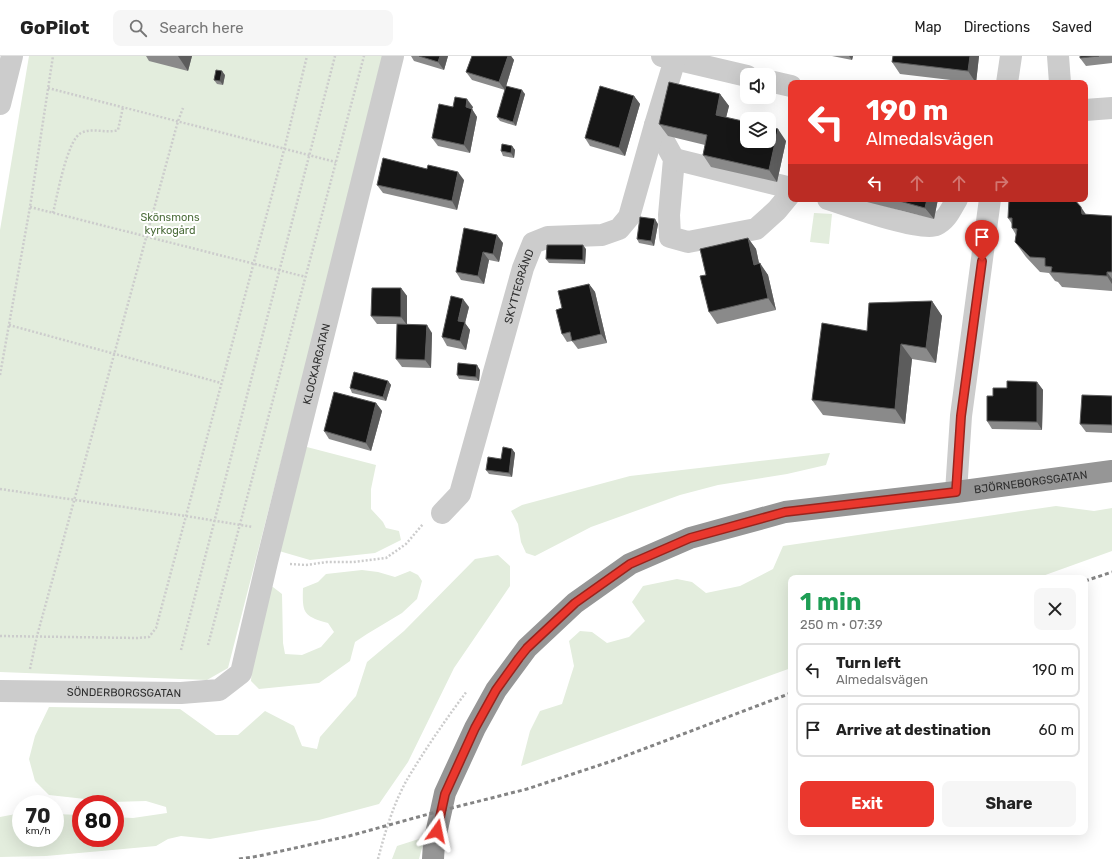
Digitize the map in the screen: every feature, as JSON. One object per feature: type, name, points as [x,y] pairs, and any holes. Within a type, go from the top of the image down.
[{"type":"highway","name":"BJÖRNEBORGSGATAN","points":[[434,859],[434,843],[445,794],[475,728],[496,690],[527,648],[581,599],[630,564],[690,538],[785,512],[956,492],[1112,471]]},
{"type":"street","points":[[0,104],[12,56]]},
{"type":"street","name":"KLOCKARGATAN","points":[[241,673],[267,562],[393,56]]},
{"type":"street","points":[[1007,80],[1011,56]]},
{"type":"street","points":[[1058,56],[1060,80]]},
{"type":"street","points":[[671,57],[740,74]]},
{"type":"street","name":"SKYTTEGRÄND","points":[[442,513],[460,494],[523,268],[533,244],[548,238],[602,235],[619,229],[629,217],[655,125],[671,57]]},
{"type":"street","points":[[776,83],[788,85]]},
{"type":"street","points":[[1088,110],[1112,108]]},
{"type":"street","points":[[655,125],[674,159],[669,215],[670,237],[688,242],[756,229],[777,210],[788,197]]},
{"type":"street","points":[[674,159],[788,187]]},
{"type":"street","points":[[838,202],[908,224],[934,226],[946,218],[955,202]]},
{"type":"street","points":[[956,492],[961,416],[990,202]]},
{"type":"street","name":"SÖNDERBORGSGATAN","points":[[0,691],[181,693],[219,690],[241,673]]},
{"type":"path","points":[[0,374],[30,207],[53,56]]},
{"type":"path","points":[[0,636],[149,637],[156,628],[284,150],[307,56]]},
{"type":"path","points":[[181,650],[335,56]]},
{"type":"path","points":[[208,646],[364,56]]},
{"type":"path","points":[[48,88],[284,150],[336,162]]},
{"type":"path","points":[[53,213],[69,150],[74,139],[81,133],[90,131],[111,132],[118,130],[123,107]]},
{"type":"path","points":[[24,691],[37,636],[74,500],[178,121],[183,108]]},
{"type":"path","points":[[30,207],[146,238],[306,277]]},
{"type":"path","points":[[9,324],[221,382]]},
{"type":"path","points":[[0,489],[186,516],[275,531]]},
{"type":"path","points":[[267,562],[306,565],[386,558],[406,544],[425,522],[442,513]]},
{"type":"path","points":[[378,859],[384,838],[408,779],[452,710],[469,688]]},
{"type":"green space","name":"Skönsmons kyrkogård","points":[[29,56],[385,56],[228,668],[207,680],[0,672],[0,230]]},
{"type":"green space","points":[[814,213],[832,214],[829,244],[810,242]]},
{"type":"green space","points":[[303,446],[376,465],[371,489],[371,509],[383,522],[386,528],[399,531],[401,540],[375,553],[310,560],[279,551]]},
{"type":"green space","points":[[830,453],[826,465],[787,474],[718,485],[680,495],[591,527],[535,556],[526,553],[521,542],[518,524],[511,511],[522,505],[630,476]]},
{"type":"green space","points":[[1056,506],[1094,511],[1112,508],[1112,551],[1045,575],[788,575],[788,669],[521,766],[530,731],[540,711],[562,704],[574,666],[569,641],[580,631],[592,632],[607,643],[629,637],[645,621],[632,602],[643,586],[677,579],[692,582],[706,593],[740,586],[773,569],[783,546]]},
{"type":"green space","points":[[498,555],[510,566],[510,586],[454,668],[408,762],[379,804],[319,820],[210,839],[181,836],[168,839],[156,846],[46,856],[0,857],[0,817],[12,815],[12,847],[64,847],[64,814],[72,815],[72,847],[124,847],[124,818],[133,818],[167,813],[166,807],[146,801],[124,802],[124,795],[72,795],[72,798],[64,797],[64,795],[49,795],[35,781],[29,759],[35,736],[49,707],[180,709],[216,735],[238,735],[265,711],[294,726],[302,746],[317,749],[320,737],[356,696],[367,662],[404,631],[475,559]]},
{"type":"green space","points":[[362,570],[378,572],[395,577],[410,571],[418,575],[422,581],[417,599],[402,613],[355,642],[350,661],[319,683],[259,689],[251,681],[253,653],[269,584],[282,594],[283,643],[285,654],[302,655],[321,647],[334,632],[328,623],[309,616],[306,613],[303,603],[303,588],[318,582],[326,574]]},
{"type":"green space","points":[[425,837],[419,859],[392,859],[397,846]]},
{"type":"building","points":[[419,56],[440,56],[438,62]]},
{"type":"building","points":[[472,56],[508,56],[499,82],[466,72]]},
{"type":"building","points":[[893,56],[970,56],[968,71],[892,62]]},
{"type":"building","points":[[1080,56],[1099,56],[1080,58]]},
{"type":"building","points":[[216,70],[222,71],[220,81],[214,80]]},
{"type":"building","points":[[669,82],[720,94],[716,115],[740,120],[740,148],[774,148],[769,170],[703,155],[707,135],[659,124]]},
{"type":"building","points":[[506,86],[522,90],[513,122],[497,117]]},
{"type":"building","points":[[600,86],[634,96],[619,148],[585,138]]},
{"type":"building","points":[[455,97],[467,99],[466,107],[472,109],[464,145],[432,138],[439,104],[453,107]]},
{"type":"building","points":[[502,144],[512,146],[511,153],[501,151]]},
{"type":"building","points":[[383,158],[427,169],[428,165],[458,172],[452,201],[377,185]]},
{"type":"building","points":[[903,202],[926,202],[925,208]]},
{"type":"building","points":[[1009,202],[1077,202],[1081,207],[1082,214],[1112,216],[1112,272],[1107,272],[1107,276],[1051,272],[1052,267],[1045,266],[1045,258],[1030,257],[1015,242],[1017,229],[1012,228],[1012,218],[1008,218]]},
{"type":"building","points":[[640,217],[655,219],[651,241],[637,239]]},
{"type":"building","points":[[464,228],[497,235],[493,254],[483,252],[478,276],[456,272]]},
{"type":"building","points":[[748,238],[754,265],[760,263],[768,298],[709,312],[700,276],[706,275],[700,249]]},
{"type":"building","points":[[547,245],[583,245],[583,260],[546,259]]},
{"type":"building","points":[[589,284],[601,334],[572,341],[570,332],[562,334],[556,310],[562,308],[558,291]]},
{"type":"building","points":[[372,288],[401,288],[401,317],[371,316]]},
{"type":"building","points":[[451,296],[463,299],[458,321],[465,322],[460,341],[442,337]]},
{"type":"building","points":[[932,301],[926,348],[901,344],[895,409],[812,400],[822,323],[867,331],[869,303]]},
{"type":"building","points":[[397,324],[427,325],[425,360],[396,359]]},
{"type":"building","points":[[458,363],[477,365],[476,377],[457,375]]},
{"type":"building","points":[[354,372],[388,381],[383,397],[350,388]]},
{"type":"building","points":[[1007,381],[1037,382],[1037,422],[987,421],[987,396],[993,396],[993,388],[1007,388]]},
{"type":"building","points":[[334,392],[376,403],[366,443],[324,431]]},
{"type":"building","points":[[1082,395],[1112,396],[1112,425],[1080,424]]},
{"type":"building","points":[[503,447],[512,449],[509,473],[486,470],[488,457],[501,459]]},
{"type":"railway","points":[[1088,580],[1112,572]]},
{"type":"railway","points":[[239,859],[349,836],[527,789],[612,761],[788,694]]},
{"type":"route","points":[[437,831],[445,794],[475,728],[496,690],[519,658],[527,648],[575,603],[630,564],[690,538],[785,512],[956,492],[961,416],[982,261]]}]
